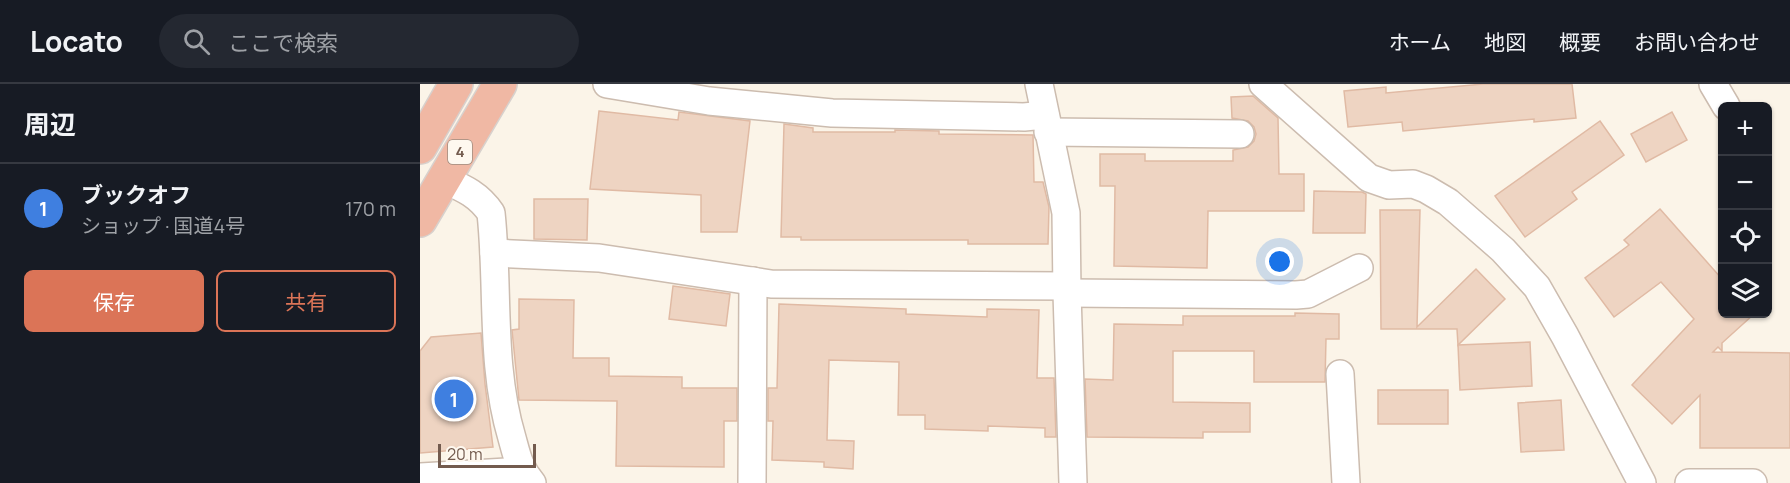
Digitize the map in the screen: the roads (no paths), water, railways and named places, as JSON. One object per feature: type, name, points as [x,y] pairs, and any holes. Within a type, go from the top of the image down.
[{"type":"highway","name":"4","points":[[420,147],[456,84]]},
{"type":"highway","name":"4","points":[[420,220],[500,84]]},
{"type":"street","points":[[607,84],[709,101],[832,113],[1024,117],[1046,123],[1240,134]]},
{"type":"street","points":[[1039,84],[1066,213],[1073,483]]},
{"type":"street","points":[[1713,84],[1724,102]]},
{"type":"street","points":[[1275,87],[1369,178],[1389,185],[1413,184],[1426,189],[1448,202],[1503,250],[1537,287],[1642,483]]},
{"type":"street","points":[[420,477],[527,477],[509,429],[499,382],[492,213],[482,199],[443,179]]},
{"type":"street","points":[[494,253],[599,258],[771,284],[1067,290],[1308,294],[1359,268]]},
{"type":"street","points":[[752,483],[753,281]]},
{"type":"street","points":[[1340,374],[1346,483]]},
{"type":"street","points":[[1689,483],[1753,483]]},
{"type":"place","name":"ブックオフ","points":[[454,399]]}]
